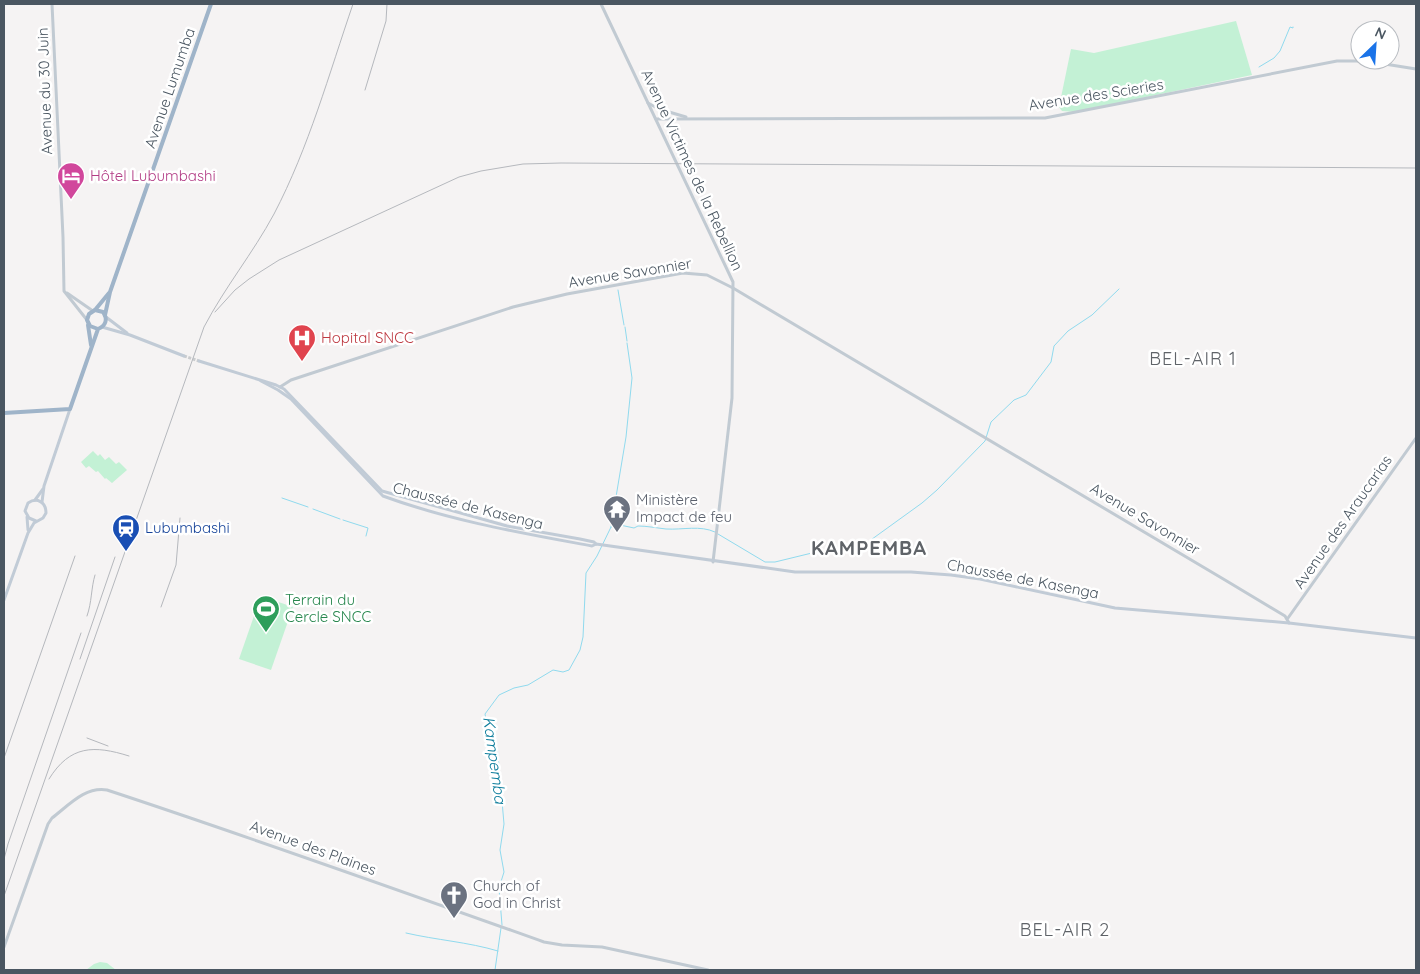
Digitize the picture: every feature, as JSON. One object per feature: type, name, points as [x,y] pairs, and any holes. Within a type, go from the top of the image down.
[{"type":"highway","name":"Avenue Lumumba","points":[[70,409],[91,347],[100,328],[106,323],[105,316],[110,292],[211,4]]},
{"type":"highway","name":"Avenue Lumumba","points":[[91,347],[89,314],[110,292]]},
{"type":"highway","points":[[94,310],[101,311],[105,316]]},
{"type":"highway","points":[[88,321],[92,328],[100,328]]},
{"type":"highway","points":[[4,413],[70,409]]},
{"type":"main road","points":[[105,316],[130,335]]},
{"type":"main road","points":[[100,328],[130,335],[184,356]]},
{"type":"main road","name":"Chaussée de Kasenga","points":[[199,361],[279,388],[299,403],[380,490],[507,526],[580,539],[603,546],[713,562],[806,573],[911,572],[951,575],[1115,608],[1290,623],[1416,638]]},
{"type":"main road","name":"Chaussée de Kasenga","points":[[279,388],[374,489],[383,496],[402,503],[506,531],[592,546],[597,544]]},
{"type":"main road","name":"Avenue Lumumba","points":[[42,502],[44,486],[70,409]]},
{"type":"main road","points":[[35,500],[44,486]]},
{"type":"main road","points":[[4,600],[28,533],[36,521],[43,518],[46,513],[46,507],[42,502],[35,500],[29,502],[26,507],[28,533]]},
{"type":"main road","points":[[27,517],[36,521]]},
{"type":"main road","points":[[506,531],[507,526]]},
{"type":"street","name":"Avenue du 30 Juin","points":[[52,4],[64,291]]},
{"type":"street","name":"Avenue Victimes de la Rebellion","points":[[601,4],[732,279],[732,398],[713,562]]},
{"type":"street","name":"Avenue des Scieries","points":[[656,119],[1046,118],[1337,61],[1366,61],[1416,69]]},
{"type":"street","points":[[647,102],[659,109],[692,118]]},
{"type":"street","name":"Avenue Savonnier","points":[[279,388],[291,380],[349,360],[532,302],[689,273],[706,275],[733,288],[1288,618]]},
{"type":"street","points":[[64,291],[94,310]]},
{"type":"street","points":[[64,291],[88,321]]},
{"type":"street","name":"Avenue des Araucarias","points":[[1288,618],[1416,438]]},
{"type":"street","points":[[1288,618],[1290,623]]},
{"type":"street","name":"Avenue des Plaines","points":[[4,947],[48,824],[52,818],[86,792],[98,788],[245,836],[549,943],[602,947],[708,970]]},
{"type":"green space","points":[[1236,21],[1252,75],[1075,112],[1062,111],[1059,107],[1071,49],[1094,53]]},
{"type":"green space","points":[[93,451],[98,456],[100,454],[105,460],[109,457],[116,464],[119,462],[127,470],[112,483],[105,479],[98,471],[96,472],[89,466],[86,468],[81,462]]},
{"type":"green space","name":"Terrain du Cercle SNCC","points":[[261,596],[293,607],[271,670],[239,659]]},
{"type":"green space","points":[[100,962],[107,963],[116,970],[86,970]]},
{"type":"waterway","points":[[1259,67],[1274,58],[1280,51],[1290,27],[1293,27]]},
{"type":"waterway","points":[[718,534],[765,562],[775,562],[868,542],[937,490],[985,441],[991,422],[1014,400],[1026,395],[1051,362],[1054,346],[1068,331],[1092,315],[1119,289]]},
{"type":"waterway","name":"Kampemba","points":[[618,290],[624,325]]},
{"type":"waterway","name":"Kampemba","points":[[625,327],[627,341]]},
{"type":"waterway","name":"Kampemba","points":[[502,925],[499,888],[504,872],[500,850],[504,824],[498,755],[492,731],[487,724],[485,714],[499,695],[514,688],[528,685],[553,670],[563,672],[569,670],[580,650],[583,637],[586,573],[597,556],[611,527],[626,437],[632,378],[627,343]]},
{"type":"waterway","points":[[282,498],[308,507]]},
{"type":"waterway","points":[[313,509],[340,519]]},
{"type":"waterway","points":[[343,520],[368,528],[366,536]]},
{"type":"waterway","points":[[611,527],[620,525],[634,528],[638,526],[666,529],[697,528],[715,532]]},
{"type":"waterway","name":"Kampemba","points":[[495,970],[501,928]]},
{"type":"waterway","points":[[406,933],[498,951]]},
{"type":"tunnel","points":[[184,356],[199,361]]},
{"type":"railway","points":[[4,896],[204,327],[266,228],[298,163],[318,110],[353,4]]},
{"type":"railway","points":[[365,90],[386,21],[387,4]]},
{"type":"railway","points":[[215,312],[235,290],[279,260],[459,177],[481,171],[523,164],[1416,168]]},
{"type":"railway","points":[[161,607],[176,565],[180,518]]},
{"type":"railway","points":[[4,758],[75,556]]},
{"type":"railway","points":[[80,659],[115,557]]},
{"type":"railway","points":[[87,616],[95,575]]},
{"type":"railway","points":[[4,859],[81,633]]},
{"type":"railway","points":[[87,738],[108,746]]},
{"type":"railway","points":[[49,779],[65,760],[74,754],[84,751],[94,749],[105,750],[129,756]]},
{"type":"place","name":"Hôtel Lubumbashi","points":[[71,200]]},
{"type":"place","name":"Hopital SNCC","points":[[302,362]]},
{"type":"place","name":"Ministère Impact de feu","points":[[617,533]]},
{"type":"place","name":"Lubumbashi","points":[[126,552]]},
{"type":"place","name":"Terrain du Cercle SNCC","points":[[266,633]]},
{"type":"place","name":"Church of God in Christ","points":[[454,919]]},
{"type":"district","name":"BEL-AIR 1","points":[[1193,359]]},
{"type":"district","name":"KAMPEMBA","points":[[869,548]]},
{"type":"district","name":"BEL-AIR 2","points":[[1065,930]]}]
